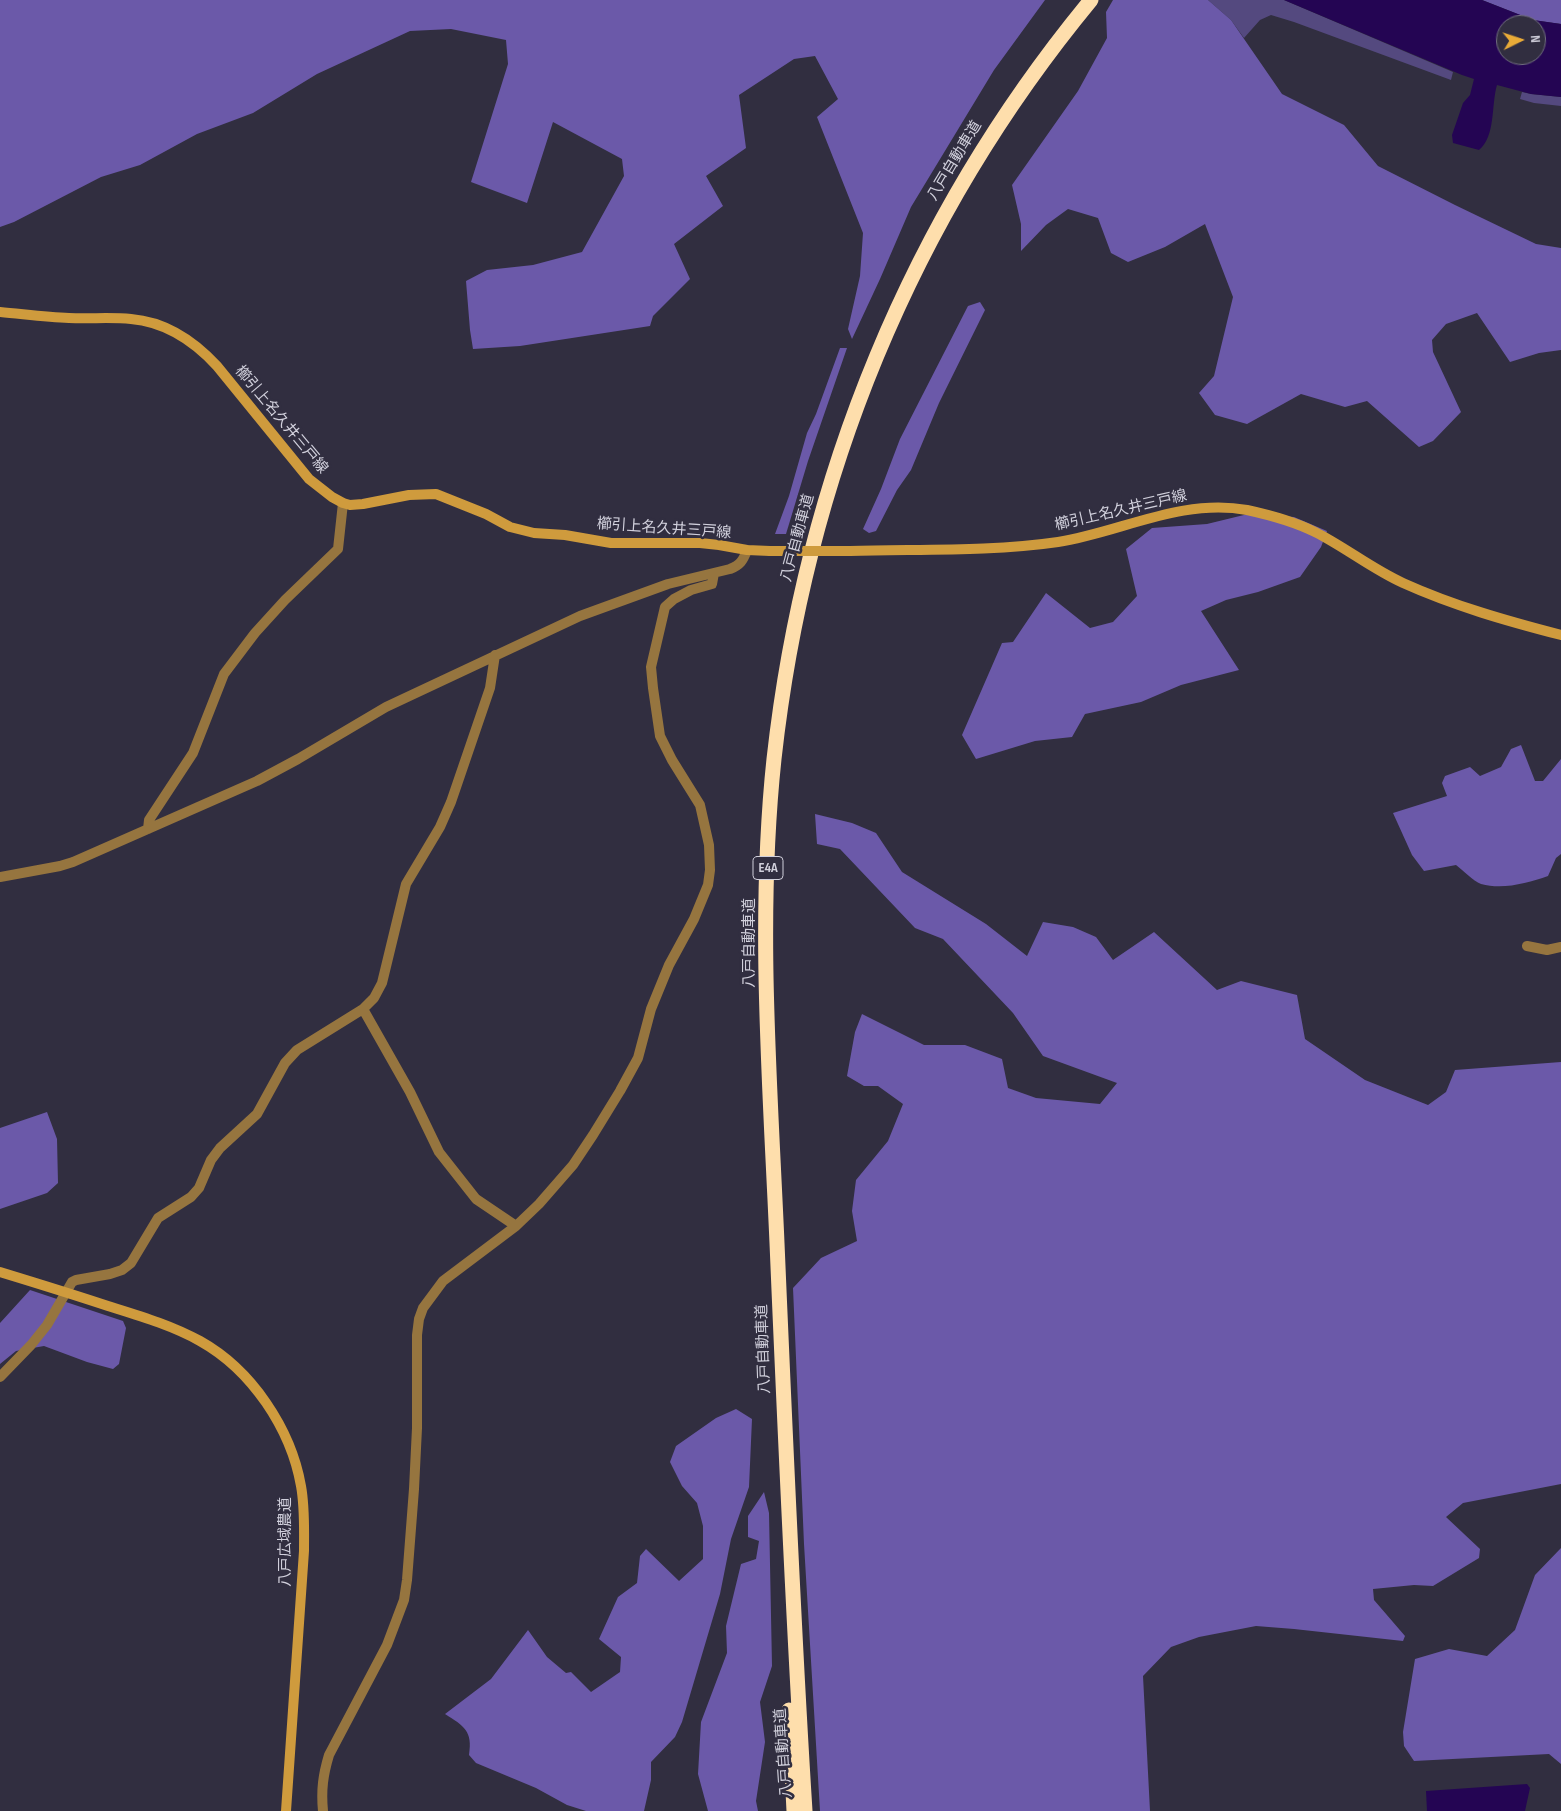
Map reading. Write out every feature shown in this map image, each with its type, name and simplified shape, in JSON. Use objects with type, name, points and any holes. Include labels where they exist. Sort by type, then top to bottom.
[{"type":"highway","name":"八戸自動車道","points":[[794,1811],[782,1573],[758,980],[760,830],[766,755],[780,657],[794,585],[832,448],[870,349],[902,278],[940,204],[984,129],[1024,71],[1079,0]]},
{"type":"highway","name":"八戸自動車道","points":[[805,1811],[792,1592],[767,981],[769,832],[774,760],[789,657],[804,580],[824,505],[841,450],[876,354],[909,282],[947,208],[991,135],[1029,78],[1090,0]]},
{"type":"main road","name":"櫛引上名久井三戸線","points":[[0,312],[69,318],[130,318],[156,324],[181,335],[205,353],[217,366],[308,479],[322,490],[343,503],[350,505],[409,495],[436,494],[486,514],[510,527],[534,533],[565,535],[611,543],[700,543],[719,544],[747,550],[770,551],[1001,548],[1080,538],[1184,510],[1205,507],[1245,510],[1309,529],[1401,582],[1440,599],[1490,616],[1561,635]]},
{"type":"main road","name":"八戸広域農道","points":[[0,1272],[163,1324],[201,1342],[234,1367],[256,1390],[278,1423],[289,1448],[301,1485],[304,1506],[304,1543],[286,1811]]},
{"type":"street","points":[[148,829],[149,820],[193,753],[224,674],[255,633],[285,600],[338,549],[343,503]]},
{"type":"street","points":[[0,877],[73,862],[257,781],[298,759],[386,706],[580,616],[668,584],[739,566],[744,560],[747,550]]},
{"type":"street","points":[[323,1811],[321,1792],[323,1774],[329,1755],[387,1645],[404,1600],[414,1489],[417,1428],[417,1335],[419,1319],[423,1308],[443,1281],[516,1226],[539,1204],[573,1165],[620,1091],[638,1058],[651,1009],[669,964],[694,919],[708,885],[710,870],[709,845],[700,805],[672,760],[660,736],[651,667],[666,607],[674,599],[691,590],[712,584],[714,573]]},
{"type":"street","points":[[0,1377],[31,1345],[47,1325],[72,1282],[110,1274],[122,1270],[132,1263],[158,1218],[191,1197],[199,1188],[211,1160],[220,1148],[257,1114],[285,1064],[296,1050],[363,1009],[374,998],[382,984],[406,884],[440,826],[451,802],[490,688],[495,655]]},
{"type":"street","points":[[1527,946],[1547,950],[1561,947]]},
{"type":"street","points":[[363,1009],[410,1092],[439,1152],[476,1199],[516,1226]]},
{"type":"shaded area","points":[[0,0],[1045,0],[994,70],[911,207],[852,339],[848,329],[860,276],[863,233],[817,117],[838,99],[815,56],[794,59],[739,95],[746,148],[706,176],[723,206],[674,244],[690,279],[653,316],[650,326],[520,346],[473,349],[466,281],[487,270],[533,265],[582,252],[624,176],[622,159],[553,122],[527,203],[471,182],[508,64],[506,40],[451,29],[410,31],[317,74],[253,113],[197,134],[140,165],[101,177],[14,222],[0,227]]},
{"type":"shaded area","points":[[1113,0],[1208,0],[1231,20],[1282,94],[1344,125],[1378,166],[1536,244],[1561,248],[1561,350],[1539,353],[1510,362],[1477,313],[1446,324],[1432,340],[1433,352],[1461,412],[1433,441],[1419,447],[1367,401],[1345,407],[1301,394],[1247,424],[1215,415],[1199,393],[1214,376],[1233,297],[1205,224],[1165,247],[1128,262],[1111,253],[1098,218],[1068,209],[1046,225],[1021,251],[1021,224],[1012,185],[1078,91],[1107,38],[1106,12]]},
{"type":"shaded area","points":[[1208,0],[1284,0],[1453,72],[1451,80],[1271,15],[1260,20],[1244,38],[1231,20]]},
{"type":"shaded area","points":[[1284,0],[1482,0],[1520,15],[1496,15],[1496,65],[1546,65],[1546,22],[1561,24],[1561,97],[1531,94],[1497,85],[1491,129],[1479,150],[1453,143],[1452,135],[1463,103],[1470,95],[1474,79]]},
{"type":"shaded area","points":[[1482,0],[1561,0],[1561,24],[1546,22],[1546,15],[1520,15]]},
{"type":"shaded area","points":[[1522,92],[1561,97],[1561,106],[1534,103],[1520,99]]},
{"type":"shaded area","points":[[980,302],[985,310],[939,403],[911,470],[897,490],[876,531],[869,533],[863,529],[900,439],[968,306]]},
{"type":"shaded area","points":[[840,348],[847,348],[808,461],[786,534],[775,534],[789,496],[807,433],[816,414]]},
{"type":"shaded area","points":[[1248,514],[1294,517],[1327,531],[1321,547],[1300,577],[1258,592],[1226,600],[1201,611],[1239,670],[1181,685],[1141,702],[1085,714],[1072,737],[1035,741],[976,759],[962,735],[1002,643],[1013,642],[1046,593],[1090,628],[1113,622],[1137,596],[1126,549],[1152,528],[1207,524]]},
{"type":"shaded area","points":[[1521,745],[1535,781],[1543,781],[1561,759],[1561,854],[1556,858],[1548,876],[1507,886],[1489,886],[1478,883],[1456,865],[1424,871],[1412,855],[1393,813],[1447,796],[1442,783],[1445,776],[1470,767],[1480,776],[1501,767],[1511,749]]},
{"type":"shaded area","points":[[815,814],[852,823],[876,833],[902,872],[986,924],[1027,956],[1043,922],[1073,927],[1096,937],[1113,960],[1154,932],[1217,990],[1241,981],[1297,995],[1305,1039],[1365,1080],[1428,1105],[1446,1092],[1455,1070],[1561,1062],[1561,1484],[1463,1503],[1446,1517],[1480,1549],[1479,1558],[1433,1586],[1414,1585],[1373,1589],[1374,1600],[1405,1636],[1403,1641],[1256,1626],[1199,1637],[1171,1647],[1143,1676],[1150,1811],[820,1811],[804,1544],[793,1288],[821,1258],[857,1241],[852,1211],[856,1180],[888,1141],[903,1104],[878,1086],[864,1086],[847,1076],[855,1032],[862,1014],[924,1045],[965,1045],[1002,1059],[1008,1088],[1036,1098],[1100,1104],[1117,1083],[1043,1056],[1013,1013],[943,939],[915,928],[840,849],[817,844]]},
{"type":"shaded area","points":[[47,1112],[57,1139],[58,1183],[47,1193],[0,1209],[0,1128]]},
{"type":"shaded area","points":[[30,1290],[123,1321],[126,1328],[119,1364],[113,1369],[87,1362],[44,1346],[16,1351],[0,1364],[0,1323]]},
{"type":"shaded area","points":[[736,1409],[752,1419],[749,1487],[731,1539],[720,1594],[682,1722],[675,1737],[651,1762],[651,1780],[644,1811],[586,1811],[567,1805],[536,1788],[476,1763],[469,1755],[470,1740],[466,1730],[445,1714],[491,1679],[528,1630],[547,1657],[566,1673],[571,1672],[591,1692],[620,1672],[621,1657],[599,1639],[618,1597],[637,1583],[640,1556],[646,1549],[679,1581],[703,1559],[703,1526],[697,1503],[682,1486],[670,1462],[676,1446],[716,1418]]},
{"type":"shaded area","points":[[764,1492],[769,1513],[772,1666],[760,1702],[765,1742],[756,1801],[758,1811],[708,1811],[698,1774],[701,1722],[727,1653],[726,1626],[741,1564],[756,1559],[759,1541],[748,1537],[748,1516]]},
{"type":"shaded area","points":[[1561,1548],[1561,1764],[1549,1754],[1414,1761],[1404,1746],[1403,1732],[1415,1659],[1449,1649],[1487,1656],[1515,1630],[1535,1575]]},
{"type":"shaded area","points":[[1527,1784],[1530,1788],[1525,1811],[1427,1811],[1426,1791]]}]
